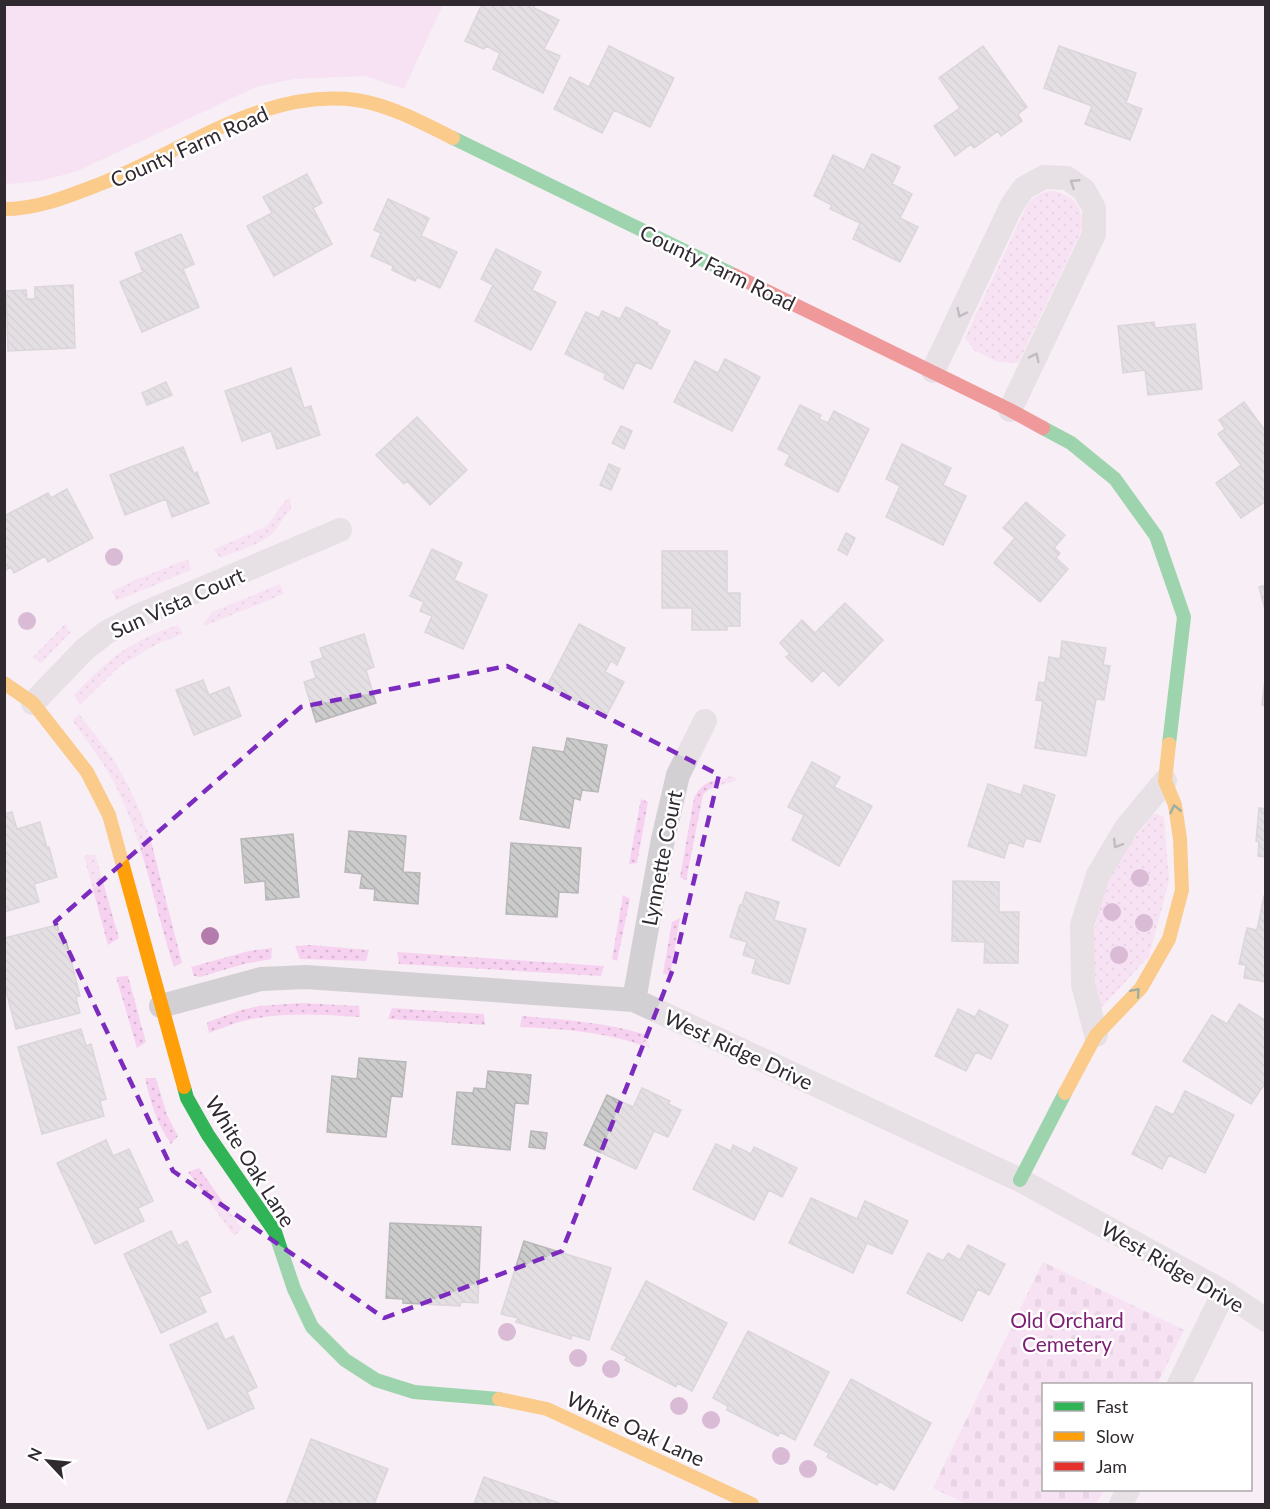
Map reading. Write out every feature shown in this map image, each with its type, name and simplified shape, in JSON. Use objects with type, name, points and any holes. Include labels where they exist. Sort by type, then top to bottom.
[{"type":"street","name":"County Farm Road","points":[[4,209],[30,207],[99,186],[263,110],[291,102],[323,98],[356,100],[408,116],[933,371],[1071,443],[1115,479],[1156,536],[1184,617],[1165,781],[1177,816],[1182,890],[1169,939],[1140,988],[1096,1035],[1020,1180]]},
{"type":"street","points":[[933,371],[1018,196],[1024,188],[1044,177],[1067,178],[1084,190],[1094,208],[1094,234],[1010,410]]},
{"type":"street","name":"Sun Vista Court","points":[[33,703],[85,649],[107,632],[140,615],[340,530]]},
{"type":"street","name":"White Oak Lane","points":[[4,683],[33,703],[87,772],[109,815],[187,1098],[208,1135],[275,1232],[294,1289],[312,1327],[345,1360],[376,1380],[414,1392],[504,1399],[547,1409],[752,1504]]},
{"type":"street","name":"Lynnette Court","points":[[634,1000],[663,839],[678,775],[705,721]]},
{"type":"street","points":[[1096,1035],[1083,984],[1082,925],[1098,875],[1126,828],[1165,781]]},
{"type":"street","name":"West Ridge Drive","points":[[161,1006],[261,979],[306,977],[634,1000],[1020,1180],[1224,1292],[1266,1320]]},
{"type":"street","points":[[1179,1383],[1224,1292]]},
{"type":"highlighted area","points":[[507,666],[719,775],[673,969],[562,1251],[384,1318],[173,1171],[55,922],[301,707]]},
{"type":"green space","points":[[4,5],[443,5],[404,89],[365,76],[294,79],[256,87],[80,170],[43,180],[5,184]]},
{"type":"green space","points":[[1051,191],[1071,198],[1079,208],[1082,229],[1018,363],[999,362],[975,351],[965,338],[1027,205],[1038,195]]},
{"type":"green space","points":[[290,497],[291,509],[268,537],[220,558],[214,549],[266,527]]},
{"type":"green space","points":[[188,559],[191,570],[116,601],[111,592],[135,580]]},
{"type":"green space","points":[[280,584],[284,594],[204,626],[212,612]]},
{"type":"green space","points":[[66,623],[71,632],[41,663],[33,657]]},
{"type":"green space","points":[[178,625],[183,634],[155,645],[120,666],[80,705],[74,695],[113,658],[139,641]]},
{"type":"green space","points":[[79,714],[116,764],[147,828],[182,963],[174,967],[137,837],[105,767],[73,722]]},
{"type":"green space","points":[[731,776],[738,779],[711,789],[703,795],[686,881],[680,877],[694,798],[705,784]]},
{"type":"green space","points":[[641,799],[648,802],[637,863],[629,864]]},
{"type":"green space","points":[[1157,814],[1164,817],[1169,881],[1149,956],[1102,1007],[1096,992],[1094,960],[1098,911],[1108,881],[1124,852],[1152,815]]},
{"type":"green space","points":[[95,854],[119,938],[108,945],[84,856]]},
{"type":"green space","points":[[623,895],[630,899],[617,961],[612,959]]},
{"type":"green space","points":[[680,918],[670,976],[663,973],[672,922]]},
{"type":"green space","points":[[311,945],[369,950],[366,961],[300,959],[295,946]]},
{"type":"green space","points":[[272,948],[271,959],[200,977],[194,976],[191,967],[249,951]]},
{"type":"green space","points":[[397,952],[604,966],[601,976],[399,964]]},
{"type":"green space","points":[[128,976],[146,1042],[137,1048],[116,977]]},
{"type":"green space","points":[[301,1003],[359,1006],[360,1017],[309,1014],[271,1016],[245,1020],[209,1033],[208,1022],[241,1010],[259,1006]]},
{"type":"green space","points":[[392,1008],[484,1014],[485,1025],[388,1019]]},
{"type":"green space","points":[[522,1016],[616,1027],[647,1035],[650,1048],[618,1038],[586,1032],[520,1027]]},
{"type":"green space","points":[[145,1078],[156,1078],[167,1115],[178,1136],[171,1144],[155,1112]]},
{"type":"green space","points":[[199,1168],[242,1229],[234,1236],[188,1172]]},
{"type":"green space","name":"Old Orchard Cemetery","points":[[1043,1262],[1184,1330],[1158,1383],[1042,1383],[1042,1491],[1103,1491],[1096,1504],[966,1504],[933,1488]]},
{"type":"building","points":[[482,4],[535,4],[534,8],[559,20],[544,49],[560,56],[543,93],[493,69],[500,53],[486,46],[484,49],[465,41]]},
{"type":"building","points":[[609,46],[674,78],[650,127],[614,110],[602,133],[554,109],[570,77],[589,87]]},
{"type":"building","points":[[983,46],[1027,107],[1018,114],[1022,121],[1001,136],[998,131],[974,148],[971,144],[955,156],[934,126],[960,108],[939,78]]},
{"type":"building","points":[[1059,46],[1136,73],[1126,103],[1142,109],[1130,140],[1085,124],[1092,106],[1044,88]]},
{"type":"building","points":[[872,154],[900,167],[892,184],[912,194],[900,218],[918,227],[900,262],[853,239],[860,223],[830,209],[832,205],[814,196],[833,155],[864,170]]},
{"type":"building","points":[[307,174],[322,203],[313,208],[332,244],[274,276],[247,226],[272,213],[263,197]]},
{"type":"building","points":[[388,199],[429,218],[421,236],[457,252],[440,288],[417,277],[415,281],[392,270],[393,266],[371,256],[381,233],[374,230]]},
{"type":"building","points":[[181,234],[194,264],[183,269],[199,307],[142,332],[120,282],[143,272],[135,253]]},
{"type":"building","points":[[496,249],[541,272],[532,290],[556,302],[531,350],[475,321],[493,285],[481,279]]},
{"type":"building","points":[[73,285],[75,348],[8,351],[6,291],[26,290],[27,299],[35,299],[35,287]]},
{"type":"building","points":[[626,307],[670,331],[651,369],[636,362],[623,389],[604,379],[606,374],[565,354],[586,312],[599,318],[602,311],[620,319]]},
{"type":"building","points":[[1154,322],[1155,328],[1195,324],[1202,389],[1148,395],[1145,370],[1123,373],[1118,326]]},
{"type":"building","points":[[725,359],[760,377],[732,431],[674,402],[695,361],[718,373]]},
{"type":"building","points":[[291,368],[304,408],[311,406],[320,435],[277,449],[271,431],[242,441],[225,391]]},
{"type":"building","points":[[166,382],[172,395],[147,405],[142,393]]},
{"type":"building","points":[[1244,402],[1266,432],[1266,501],[1241,518],[1216,483],[1241,465],[1218,434],[1225,429],[1219,420]]},
{"type":"building","points":[[800,405],[821,415],[819,419],[828,423],[834,411],[869,429],[838,492],[785,465],[790,455],[778,449]]},
{"type":"building","points":[[417,417],[467,470],[430,505],[407,481],[404,484],[376,455]]},
{"type":"building","points":[[621,426],[632,431],[624,449],[612,443]]},
{"type":"building","points":[[902,444],[951,468],[943,485],[966,496],[943,545],[886,517],[900,486],[886,479]]},
{"type":"building","points":[[183,447],[194,474],[197,472],[209,503],[172,517],[166,499],[125,515],[110,475]]},
{"type":"building","points":[[609,464],[620,469],[611,490],[600,485]]},
{"type":"building","points":[[67,489],[93,538],[48,562],[45,556],[14,573],[11,567],[4,571],[4,516],[48,493],[51,498]]},
{"type":"building","points":[[1026,502],[1065,535],[1054,548],[1060,553],[1056,558],[1068,569],[1040,602],[994,563],[1015,538],[1003,528]]},
{"type":"building","points":[[846,533],[855,538],[847,555],[838,550]]},
{"type":"building","points":[[432,549],[462,563],[454,580],[487,595],[463,649],[425,632],[432,616],[420,611],[424,602],[410,596]]},
{"type":"building","points":[[662,551],[727,551],[727,593],[740,593],[740,626],[727,626],[727,630],[692,630],[692,608],[662,608]]},
{"type":"building","points":[[1266,585],[1266,613],[1259,587]]},
{"type":"building","points":[[845,603],[883,640],[839,686],[823,670],[812,682],[786,657],[790,654],[780,643],[802,620],[815,633]]},
{"type":"building","points":[[579,624],[625,648],[617,665],[611,661],[605,672],[624,682],[606,716],[547,686]]},
{"type":"building","points":[[364,634],[374,667],[366,670],[376,703],[316,722],[304,682],[316,678],[311,662],[323,658],[320,648]]},
{"type":"building","points":[[1062,641],[1106,648],[1103,665],[1110,666],[1104,700],[1096,699],[1086,756],[1035,748],[1043,701],[1036,700],[1039,682],[1045,683],[1049,657],[1060,659]]},
{"type":"building","points":[[1266,670],[1266,706],[1262,705]]},
{"type":"building","points":[[203,680],[209,695],[229,687],[241,716],[194,735],[176,690]]},
{"type":"building","points":[[567,738],[607,745],[598,792],[582,790],[580,800],[574,798],[569,828],[520,819],[533,747],[564,752]]},
{"type":"building","points":[[812,762],[840,777],[834,787],[872,806],[839,866],[792,840],[804,815],[788,807]]},
{"type":"building","points":[[988,784],[1021,795],[1024,785],[1055,795],[1040,842],[1026,838],[1023,847],[1009,842],[1004,858],[968,846]]},
{"type":"building","points":[[1259,808],[1266,809],[1266,857],[1258,856],[1259,842],[1256,841]]},
{"type":"building","points":[[12,812],[17,829],[40,822],[57,877],[34,884],[39,902],[4,912],[4,814]]},
{"type":"building","points":[[349,831],[406,836],[403,872],[420,873],[418,904],[374,900],[375,889],[360,888],[362,874],[345,872]]},
{"type":"building","points":[[293,834],[299,897],[266,900],[265,881],[245,883],[241,839]]},
{"type":"building","points":[[511,843],[581,848],[578,893],[559,892],[557,917],[506,914]]},
{"type":"building","points":[[953,881],[999,882],[999,912],[1019,912],[1018,963],[984,963],[985,942],[952,941]]},
{"type":"building","points":[[746,892],[779,902],[774,920],[806,929],[789,984],[752,973],[756,959],[743,955],[747,942],[730,937]]},
{"type":"building","points":[[1264,896],[1266,896],[1266,982],[1244,978],[1246,965],[1239,964],[1247,928],[1257,930]]},
{"type":"building","points":[[57,925],[61,941],[66,940],[80,996],[76,997],[80,1013],[16,1029],[4,983],[4,938]]},
{"type":"building","points":[[1239,1004],[1266,1021],[1266,1082],[1251,1104],[1183,1061],[1212,1015],[1227,1024]]},
{"type":"building","points":[[958,1009],[975,1017],[979,1010],[1008,1025],[991,1059],[976,1052],[966,1071],[935,1056]]},
{"type":"building","points":[[81,1029],[86,1046],[91,1044],[106,1099],[100,1101],[104,1116],[42,1134],[18,1047]]},
{"type":"building","points":[[359,1058],[406,1062],[402,1097],[391,1096],[386,1137],[327,1132],[332,1076],[357,1079]]},
{"type":"building","points":[[488,1071],[531,1075],[528,1104],[515,1103],[510,1150],[452,1144],[457,1092],[473,1093],[474,1088],[486,1089]]},
{"type":"building","points":[[642,1088],[670,1101],[668,1104],[681,1110],[668,1137],[654,1131],[636,1169],[584,1145],[607,1095],[633,1107]]},
{"type":"building","points":[[1185,1091],[1234,1115],[1205,1173],[1169,1155],[1162,1169],[1132,1154],[1156,1106],[1173,1115]]},
{"type":"building","points":[[531,1131],[547,1133],[545,1149],[529,1147]]},
{"type":"building","points":[[106,1140],[113,1156],[129,1149],[153,1201],[138,1208],[144,1221],[95,1244],[57,1163]]},
{"type":"building","points":[[716,1144],[731,1151],[733,1145],[751,1154],[754,1147],[797,1168],[782,1197],[769,1190],[754,1220],[693,1189]]},
{"type":"building","points":[[811,1198],[857,1219],[865,1201],[908,1221],[892,1254],[867,1243],[853,1273],[789,1243]]},
{"type":"building","points":[[390,1223],[481,1227],[478,1303],[461,1302],[460,1306],[403,1303],[403,1299],[386,1298]]},
{"type":"building","points":[[171,1231],[178,1246],[187,1241],[211,1292],[199,1297],[206,1312],[161,1333],[124,1254]]},
{"type":"building","points":[[524,1241],[611,1268],[589,1340],[572,1335],[571,1339],[516,1322],[518,1318],[501,1314]]},
{"type":"building","points":[[968,1245],[1005,1264],[989,1295],[978,1289],[962,1321],[907,1293],[928,1253],[943,1261],[948,1253],[960,1260]]},
{"type":"building","points":[[646,1281],[727,1323],[692,1391],[677,1383],[676,1387],[625,1360],[627,1357],[611,1349]]},
{"type":"building","points":[[217,1323],[225,1340],[233,1336],[257,1387],[247,1392],[254,1408],[208,1429],[170,1345]]},
{"type":"building","points":[[748,1331],[829,1372],[795,1440],[780,1432],[778,1436],[727,1410],[728,1406],[713,1398]]},
{"type":"building","points":[[851,1379],[931,1423],[894,1490],[879,1481],[877,1485],[827,1457],[829,1453],[814,1445]]},
{"type":"building","points":[[311,1439],[388,1469],[374,1504],[286,1504]]},
{"type":"building","points":[[484,1477],[559,1503],[559,1504],[474,1504]]},
{"type":"traffic: fast","points":[[453,138],[734,275]]},
{"type":"traffic: fast","points":[[1043,428],[1071,443],[1115,479],[1156,536],[1184,617],[1169,744]]},
{"type":"traffic: fast","points":[[184,1087],[187,1098],[208,1135],[275,1232],[294,1289],[312,1327],[345,1360],[376,1380],[414,1392],[499,1399]]},
{"type":"traffic: fast","points":[[1020,1180],[1065,1093]]},
{"type":"traffic: slow","points":[[4,209],[29,207],[77,193],[131,171],[224,126],[256,113],[288,104],[322,99],[369,102],[406,115],[453,138]]},
{"type":"traffic: slow","points":[[4,683],[33,703],[87,772],[109,815],[184,1087]]},
{"type":"traffic: slow","points":[[1065,1093],[1096,1035],[1141,988],[1169,939],[1182,890],[1180,839],[1175,805],[1165,781],[1169,744]]},
{"type":"traffic: slow","points":[[499,1399],[547,1409],[752,1504]]},
{"type":"traffic: jam","points":[[734,275],[1043,428]]}]
